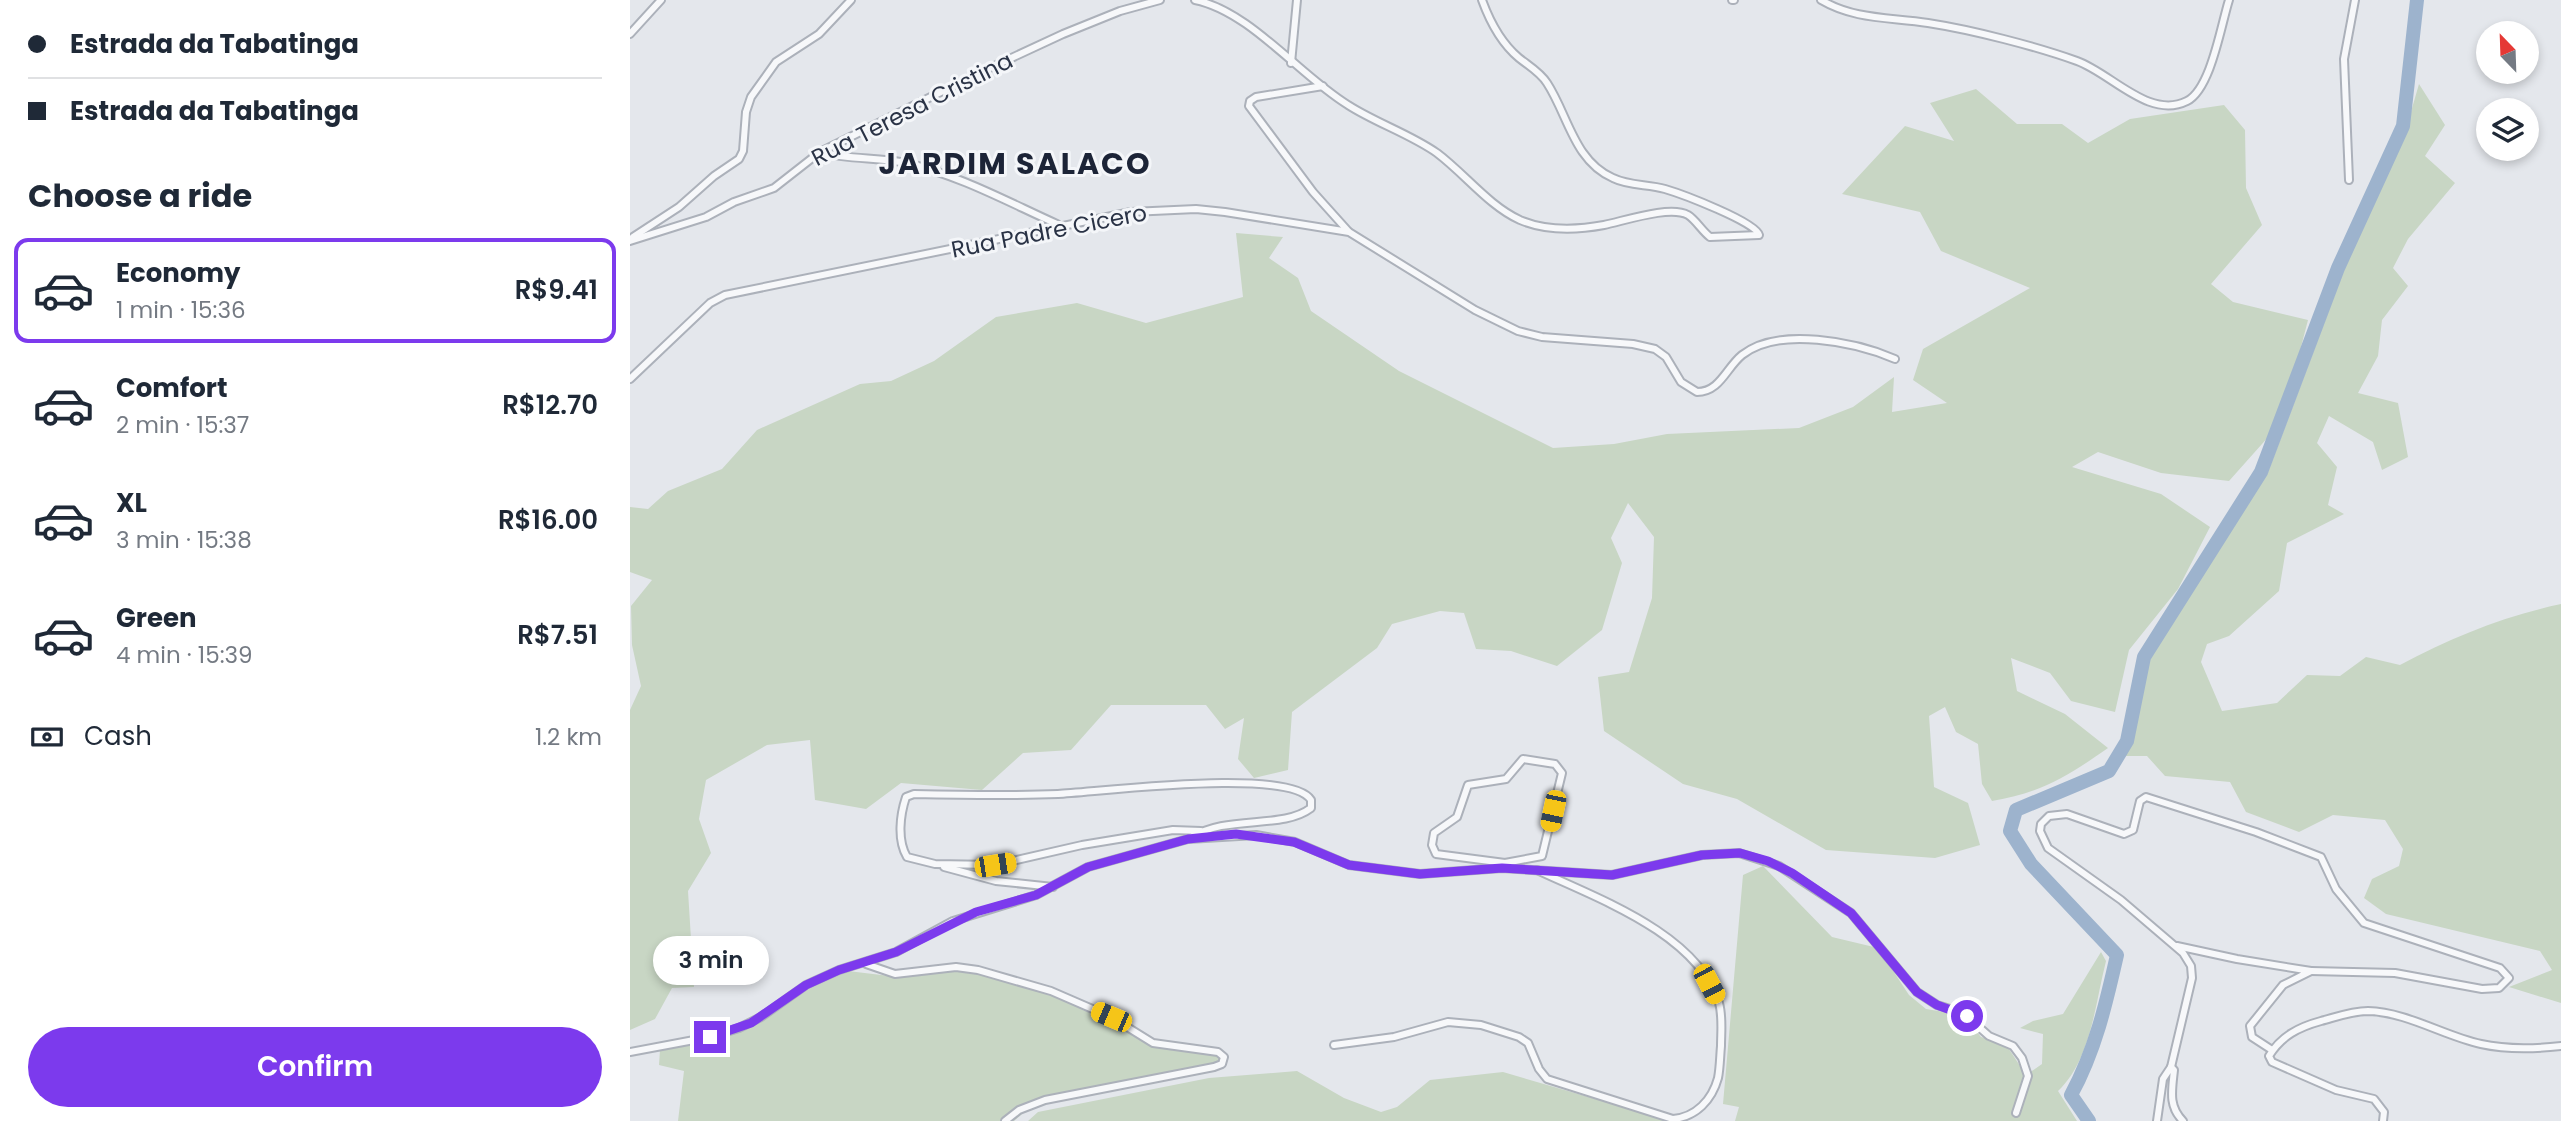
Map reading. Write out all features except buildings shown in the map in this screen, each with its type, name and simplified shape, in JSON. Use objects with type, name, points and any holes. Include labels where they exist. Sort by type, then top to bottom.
[{"type":"street","points":[[630,34],[661,0]]},
{"type":"street","points":[[630,240],[679,207],[714,176],[739,159],[744,151],[746,112],[751,97],[776,62],[819,34],[851,0]]},
{"type":"street","name":"Rua Teresa Cristina","points":[[630,240],[706,217],[734,202],[774,188],[820,152],[1063,34],[1120,11],[1160,0]]},
{"type":"street","points":[[1195,0],[1214,6],[1250,28],[1346,104],[1429,148],[1509,214],[1530,223],[1551,228],[1578,228],[1681,212],[1690,216],[1710,237],[1759,235],[1751,225],[1692,198],[1663,188],[1612,178],[1595,165],[1575,140],[1547,83],[1502,41],[1482,0]]},
{"type":"street","points":[[1291,63],[1297,0]]},
{"type":"street","points":[[1821,0],[1854,15],[1928,23],[2063,57],[2102,72],[2126,89],[2166,106],[2188,101],[2204,83],[2229,0]]},
{"type":"street","points":[[2349,180],[2344,59],[2355,0]]},
{"type":"street","points":[[1323,86],[1256,97],[1250,101],[1249,106],[1313,192],[1349,232]]},
{"type":"street","points":[[820,152],[904,163],[945,173],[1059,225]]},
{"type":"street","name":"Rua Padre Cicero","points":[[630,379],[710,303],[724,295],[991,242],[1059,225],[1139,211],[1196,209],[1252,215],[1349,232],[1475,310],[1518,331],[1542,337],[1633,344],[1655,349],[1666,357],[1681,382],[1697,392],[1717,385],[1737,360],[1749,350],[1797,339],[1848,343],[1895,359]]},
{"type":"street","points":[[630,1052],[710,1037],[739,1028],[761,1017],[806,985],[839,970],[896,952],[976,912],[1036,895],[1088,867],[1188,839],[1256,835],[1294,842],[1349,865],[1420,874],[1506,866],[1543,855],[1562,777],[1561,768],[1555,764],[1523,759],[1506,779],[1468,785],[1457,817],[1434,833],[1432,845],[1438,855],[1506,866],[1612,875],[1720,852],[1740,853],[1779,866],[1851,913],[1917,992],[1937,1005],[1967,1016],[1989,1036],[2016,1049],[2028,1076],[2016,1113]]},
{"type":"street","points":[[1188,839],[1201,831],[1224,824],[1298,816],[1311,808],[1311,800],[1307,795],[1274,786],[1223,783],[1060,794],[911,794],[906,797],[901,815],[902,848],[912,861],[935,864],[995,865],[1082,845],[1180,829],[1201,831]]},
{"type":"street","points":[[2157,1121],[2163,1079],[2171,1068],[2192,978],[2191,966],[2175,945],[2121,900],[2054,853],[2040,831],[2044,821],[2056,813],[2067,814],[2117,832],[2130,832],[2134,828],[2140,801],[2146,797],[2256,832],[2321,857],[2336,889],[2364,923],[2500,968],[2509,978],[2499,988],[2482,989],[2395,973],[2311,971],[2237,959],[2175,945]]},
{"type":"street","points":[[935,864],[996,881],[1053,887]]},
{"type":"street","points":[[1334,1045],[1394,1037],[1448,1022],[1482,1025],[1519,1037],[1528,1043],[1539,1069],[1547,1079],[1674,1119],[1683,1118],[1698,1110],[1715,1089],[1719,1075],[1721,1016],[1709,984],[1680,950],[1638,917],[1535,869]]},
{"type":"street","points":[[864,963],[904,974],[948,968],[971,969],[1051,991],[1111,1017],[1153,1043],[1218,1052],[1224,1057],[1222,1064],[1214,1067],[1045,1100],[1019,1110],[1005,1121]]},
{"type":"street","points":[[2272,1050],[2252,1037],[2250,1026],[2283,985],[2311,971]]},
{"type":"street","points":[[2383,1121],[2384,1112],[2374,1099],[2336,1090],[2286,1069],[2272,1062],[2269,1056],[2272,1050],[2289,1033],[2314,1023],[2365,1011],[2401,1018],[2483,1045],[2535,1049],[2561,1046]]},
{"type":"street","points":[[2171,1068],[2174,1070],[2171,1097],[2174,1113],[2183,1121]]},
{"type":"green space","points":[[2419,84],[2445,125],[2425,156],[2455,183],[2408,239],[2393,268],[2408,286],[2382,320],[2378,356],[2358,393],[2398,403],[2408,457],[2382,470],[2373,442],[2329,416],[2317,443],[2337,467],[2328,505],[2344,514],[2287,543],[2279,591],[2229,636],[2207,644],[2201,662],[2222,711],[2277,703],[2307,675],[2340,676],[2366,657],[2400,665],[2479,628],[2561,604],[2561,1003],[2509,987],[2552,970],[2540,951],[2386,914],[2364,898],[2372,879],[2399,866],[2403,849],[2385,820],[2333,815],[2299,832],[2246,812],[2230,782],[2165,776],[2147,756],[2125,756],[2131,743],[2148,662],[2268,472],[2361,225],[2402,143]]},
{"type":"green space","points":[[1976,89],[2017,124],[2062,124],[2088,143],[2130,119],[2224,105],[2245,130],[2246,188],[2262,225],[2211,284],[2233,302],[2308,320],[2295,370],[2270,435],[2229,481],[2161,473],[2098,452],[2072,467],[2161,494],[2210,527],[2178,589],[2129,650],[2115,712],[2071,701],[2050,673],[2011,658],[2017,691],[2065,714],[2108,748],[2094,758],[2040,788],[1992,801],[1982,784],[1978,744],[1956,732],[1945,707],[1929,716],[1934,787],[1968,803],[1980,845],[1935,858],[1826,850],[1737,799],[1683,784],[1604,731],[1598,677],[1629,672],[1652,598],[1654,537],[1628,503],[1611,538],[1622,563],[1602,630],[1557,666],[1511,651],[1476,649],[1464,613],[1440,611],[1392,624],[1377,648],[1292,712],[1288,770],[1254,778],[1238,759],[1244,718],[1225,729],[1206,705],[1111,705],[1071,750],[1023,753],[982,790],[901,783],[866,809],[815,800],[810,740],[767,745],[706,780],[699,819],[711,853],[688,891],[694,987],[672,988],[655,1019],[630,1030],[630,710],[641,686],[632,645],[631,606],[652,580],[630,572],[630,507],[648,509],[668,491],[722,469],[757,430],[860,384],[891,381],[934,361],[996,317],[1077,303],[1146,323],[1243,297],[1236,233],[1283,237],[1269,258],[1298,278],[1311,311],[1399,371],[1553,448],[1614,444],[1667,434],[1799,428],[1853,407],[1894,377],[1892,412],[1947,403],[1913,380],[1923,349],[2030,288],[1941,251],[1920,212],[1842,194],[1905,126],[1954,141],[1930,103]]},
{"type":"green space","points":[[1763,866],[1832,937],[1878,948],[1909,995],[1926,1009],[1963,1015],[1981,1037],[2005,1043],[2026,1075],[2042,1064],[2043,1034],[2020,1028],[2033,1021],[2063,1014],[2101,952],[2106,961],[2085,1048],[2078,1064],[2058,1091],[2077,1121],[1735,1121],[1739,1107],[1723,1104],[1743,875]]},
{"type":"green space","points":[[967,970],[1046,991],[1131,1027],[1158,1045],[1226,1055],[1223,1065],[1036,1102],[1014,1121],[678,1121],[684,1071],[659,1065],[660,1050],[753,1025],[805,991],[848,971],[898,977]]},
{"type":"green space","points":[[1297,1071],[1344,1098],[1381,1112],[1397,1107],[1430,1080],[1503,1072],[1671,1121],[1028,1121],[1038,1112],[1209,1078]]},
{"type":"waterway","points":[[2089,1121],[2071,1095],[2093,1044],[2117,955],[2031,864],[2010,831],[2016,810],[2109,771],[2127,741],[2144,657],[2261,472],[2338,268],[2403,126],[2417,0]]},
{"type":"district","name":"JARDIM SALACO","points":[[1015,163]]},
{"type":"route","points":[[710,1037],[751,1023],[806,985],[839,970],[896,952],[953,921],[976,912],[1036,895],[1088,867],[1188,839],[1236,834],[1294,842],[1349,865],[1420,874],[1502,868],[1612,875],[1702,855],[1740,853],[1768,861],[1792,873],[1851,913],[1917,992],[1929,1002],[1967,1016]]}]
